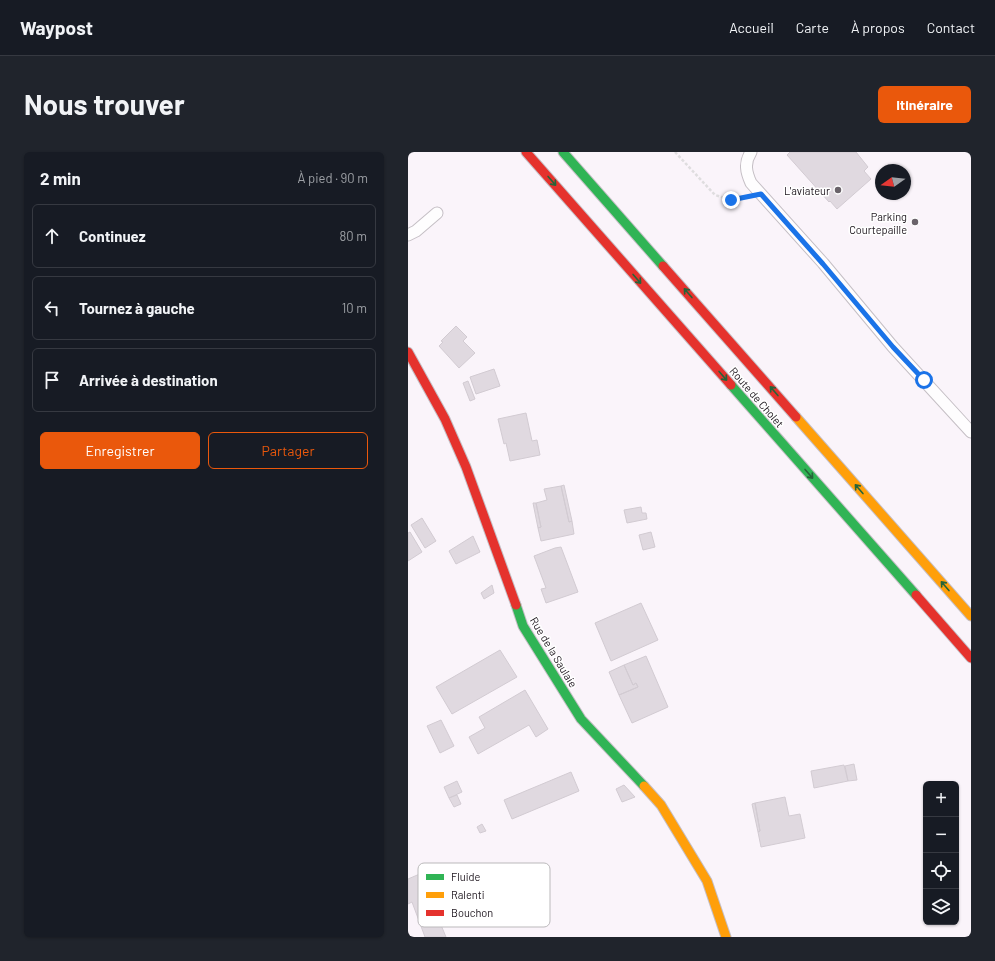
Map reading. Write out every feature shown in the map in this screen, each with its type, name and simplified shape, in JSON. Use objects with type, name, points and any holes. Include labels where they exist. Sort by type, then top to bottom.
[{"type":"main road","name":"Route de Cholet","points":[[526,152],[971,658]]},
{"type":"main road","name":"Route de Cholet","points":[[563,152],[971,616]]},
{"type":"main road","name":"Rue de la Saulaie","points":[[408,352],[445,419],[466,467],[523,626],[581,720],[661,805],[707,881],[726,937]]},
{"type":"lane","points":[[751,152],[746,166],[747,174],[752,183],[828,269],[893,347],[971,432]]},
{"type":"lane","points":[[408,235],[416,231],[437,213]]},
{"type":"path","points":[[675,152],[715,195],[731,200],[761,194]]},
{"type":"building","name":"L'aviateur","points":[[790,152],[856,152],[868,167],[864,171],[871,179],[837,209],[787,155]]},
{"type":"building","points":[[456,326],[467,337],[463,341],[475,353],[459,368],[439,346],[443,342],[441,341]]},
{"type":"building","points":[[494,369],[500,386],[476,394],[470,377]]},
{"type":"building","points":[[468,381],[475,399],[470,401],[463,383]]},
{"type":"building","points":[[526,413],[532,441],[537,440],[540,455],[510,461],[498,419]]},
{"type":"building","points":[[564,485],[572,521],[569,522],[561,486]]},
{"type":"building","points":[[561,486],[569,522],[572,521],[574,534],[541,541],[538,528],[541,527],[536,503],[547,500],[544,489]]},
{"type":"building","points":[[533,503],[536,503],[541,527],[538,528]]},
{"type":"building","points":[[641,507],[642,513],[646,513],[647,519],[627,523],[624,510]]},
{"type":"building","points":[[422,518],[436,541],[425,548],[411,525]]},
{"type":"building","points":[[410,532],[422,552],[408,561],[408,533]]},
{"type":"building","points":[[651,532],[655,547],[643,550],[639,535]]},
{"type":"building","points":[[473,536],[480,552],[456,564],[449,551]]},
{"type":"building","points":[[561,547],[578,592],[546,603],[541,589],[546,588],[534,556]]},
{"type":"building","points":[[492,585],[494,593],[484,599],[481,593]]},
{"type":"building","points":[[641,603],[658,640],[611,661],[595,623]]},
{"type":"building","points":[[500,650],[517,677],[452,714],[436,687]]},
{"type":"building","points":[[646,656],[668,707],[632,723],[619,695],[638,687],[636,683],[633,685],[624,665]]},
{"type":"building","points":[[624,665],[633,685],[636,683],[638,687],[619,695],[609,672]]},
{"type":"building","points":[[525,690],[548,729],[536,737],[529,725],[478,754],[469,737],[485,728],[479,717]]},
{"type":"building","points":[[441,720],[454,746],[440,753],[427,726]]},
{"type":"building","points":[[854,764],[857,780],[848,781],[845,766]]},
{"type":"building","points":[[844,765],[848,781],[814,788],[811,771]]},
{"type":"building","points":[[571,772],[579,791],[512,819],[504,800]]},
{"type":"building","points":[[457,781],[462,792],[449,798],[444,787]]},
{"type":"building","points":[[624,785],[635,797],[622,802],[616,789]]},
{"type":"building","points":[[457,795],[461,804],[454,807],[449,798]]},
{"type":"building","points":[[785,797],[789,816],[800,814],[805,838],[761,847],[755,803]]},
{"type":"building","points":[[755,803],[760,831],[758,832],[752,804]]},
{"type":"building","points":[[482,824],[486,831],[480,833],[477,827]]},
{"type":"building","points":[[418,875],[418,918],[412,902],[408,904],[408,879]]},
{"type":"building","points":[[421,927],[442,927],[446,937],[425,937]]},
{"type":"traffic: fast","points":[[563,152],[663,266]]},
{"type":"traffic: fast","points":[[731,385],[916,595]]},
{"type":"traffic: fast","points":[[516,605],[523,626],[581,719],[644,786]]},
{"type":"traffic: slow","points":[[796,417],[971,616]]},
{"type":"traffic: slow","points":[[644,786],[661,805],[707,881],[726,937]]},
{"type":"traffic: jam","points":[[526,152],[731,385]]},
{"type":"traffic: jam","points":[[663,266],[796,417]]},
{"type":"traffic: jam","points":[[408,352],[445,419],[466,467],[516,605]]},
{"type":"traffic: jam","points":[[916,595],[971,658]]},
{"type":"place","name":"L'aviateur","points":[[838,190]]},
{"type":"place","name":"Parking Courtepaille","points":[[915,222]]},
{"type":"route","points":[[731,200],[761,194],[823,264],[893,347],[924,380]]}]
